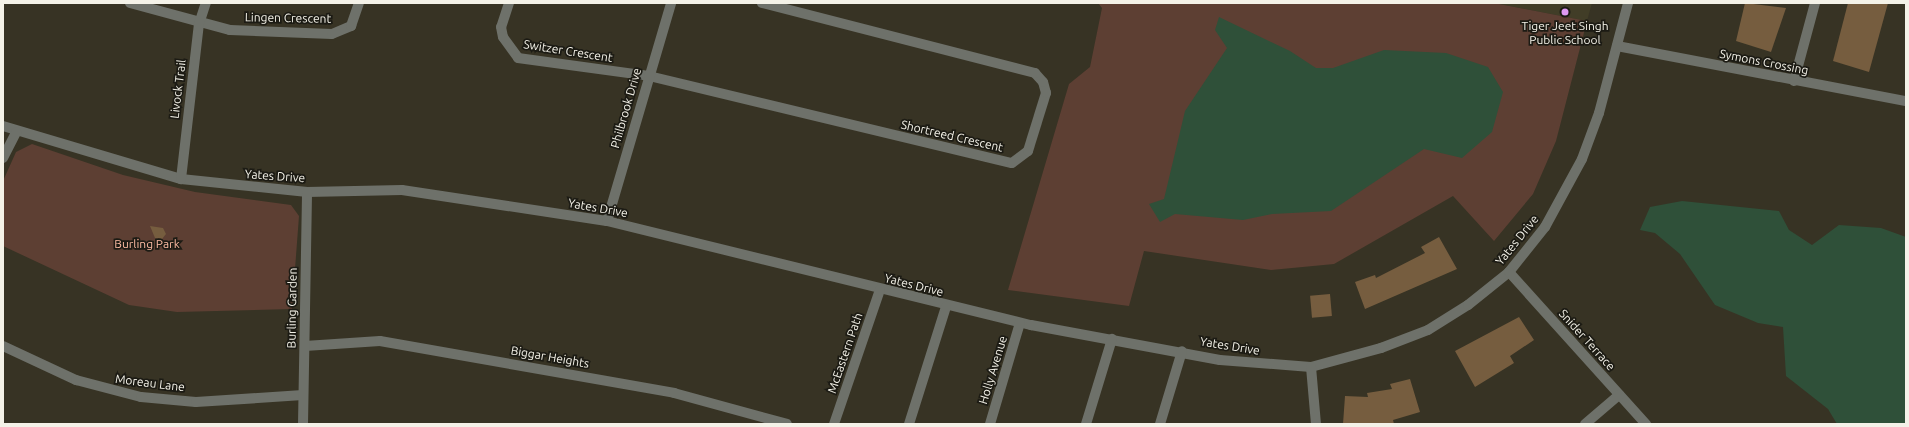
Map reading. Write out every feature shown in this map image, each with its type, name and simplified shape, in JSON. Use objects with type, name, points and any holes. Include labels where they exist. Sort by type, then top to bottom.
[{"type":"street","points":[[130,3],[199,24]]},
{"type":"street","name":"Livock Trail","points":[[181,179],[199,24],[206,3]]},
{"type":"street","name":"Lingen Crescent","points":[[199,24],[230,30],[332,34],[352,26],[359,3]]},
{"type":"street","name":"Switzer Crescent","points":[[509,3],[502,32],[518,58],[649,76]]},
{"type":"street","name":"Philbrook Drive","points":[[607,222],[671,3]]},
{"type":"street","name":"Shortreed Crescent","points":[[649,76],[1012,163],[1028,151],[1046,93],[1043,82],[1035,73],[762,3]]},
{"type":"street","name":"Yates Drive","points":[[3,126],[16,132],[181,179],[307,192],[402,190],[607,222],[946,307],[1020,323],[1182,351],[1220,360],[1311,366],[1381,348],[1428,330],[1468,305],[1509,272],[1545,227],[1582,159],[1599,113],[1628,3]]},
{"type":"street","points":[[1794,81],[1815,3]]},
{"type":"street","name":"Symons Crossing","points":[[1617,46],[1794,81],[1906,101]]},
{"type":"street","points":[[3,158],[16,132]]},
{"type":"street","name":"Burling Garden","points":[[303,424],[307,192]]},
{"type":"street","name":"Snider Terrace","points":[[1509,272],[1646,424]]},
{"type":"street","name":"McEastern Path","points":[[834,424],[880,290]]},
{"type":"street","points":[[909,424],[946,307]]},
{"type":"street","name":"Holly Avenue","points":[[990,424],[1020,323]]},
{"type":"street","points":[[1086,424],[1112,339]]},
{"type":"street","name":"Biggar Heights","points":[[305,346],[380,341],[674,393],[787,424]]},
{"type":"street","name":"Moreau Lane","points":[[3,346],[76,380],[141,398],[196,402],[303,395]]},
{"type":"street","points":[[1160,424],[1182,351]]},
{"type":"street","points":[[1311,366],[1316,424]]},
{"type":"street","points":[[1585,424],[1619,395]]},
{"type":"shaded area","name":"Tiger Jeet Singh Public School","points":[[1494,3],[1592,3],[1587,21]]},
{"type":"shaded area","points":[[1219,17],[1290,51],[1316,68],[1333,68],[1384,50],[1446,53],[1488,67],[1503,92],[1492,132],[1462,158],[1424,149],[1331,211],[1272,214],[1243,220],[1175,214],[1160,222],[1149,204],[1164,199],[1185,111],[1227,48],[1215,30]]},
{"type":"shaded area","points":[[1682,201],[1779,211],[1789,230],[1812,245],[1839,225],[1881,228],[1906,237],[1906,424],[1837,424],[1828,409],[1786,376],[1783,327],[1758,323],[1715,305],[1680,254],[1655,233],[1640,230],[1650,207]]},
{"type":"green space","points":[[1098,3],[1494,3],[1587,21],[1556,141],[1533,194],[1494,241],[1453,196],[1334,264],[1271,270],[1144,251],[1129,306],[1008,290],[1069,84],[1090,67],[1102,8]]},
{"type":"green space","name":"Burling Park","points":[[32,144],[123,175],[195,192],[291,205],[299,216],[292,309],[177,312],[129,305],[3,246],[3,181],[16,152]]},
{"type":"building","points":[[1745,3],[1786,8],[1771,52],[1736,41]]},
{"type":"building","points":[[1848,3],[1888,3],[1869,72],[1833,61]]},
{"type":"building","points":[[150,226],[163,228],[166,234],[162,239],[155,238]]},
{"type":"building","points":[[1439,237],[1457,269],[1365,309],[1355,282],[1375,275],[1376,278],[1425,253],[1421,247]]},
{"type":"building","points":[[1330,294],[1332,316],[1312,318],[1310,296]]},
{"type":"building","points":[[1519,317],[1534,340],[1510,356],[1514,363],[1475,387],[1455,351]]},
{"type":"building","points":[[1410,379],[1420,412],[1393,420],[1394,424],[1343,424],[1345,396],[1368,397],[1367,393],[1392,389],[1390,384]]},
{"type":"place","name":"Tiger Jeet Singh Public School","points":[[1565,12]]}]
